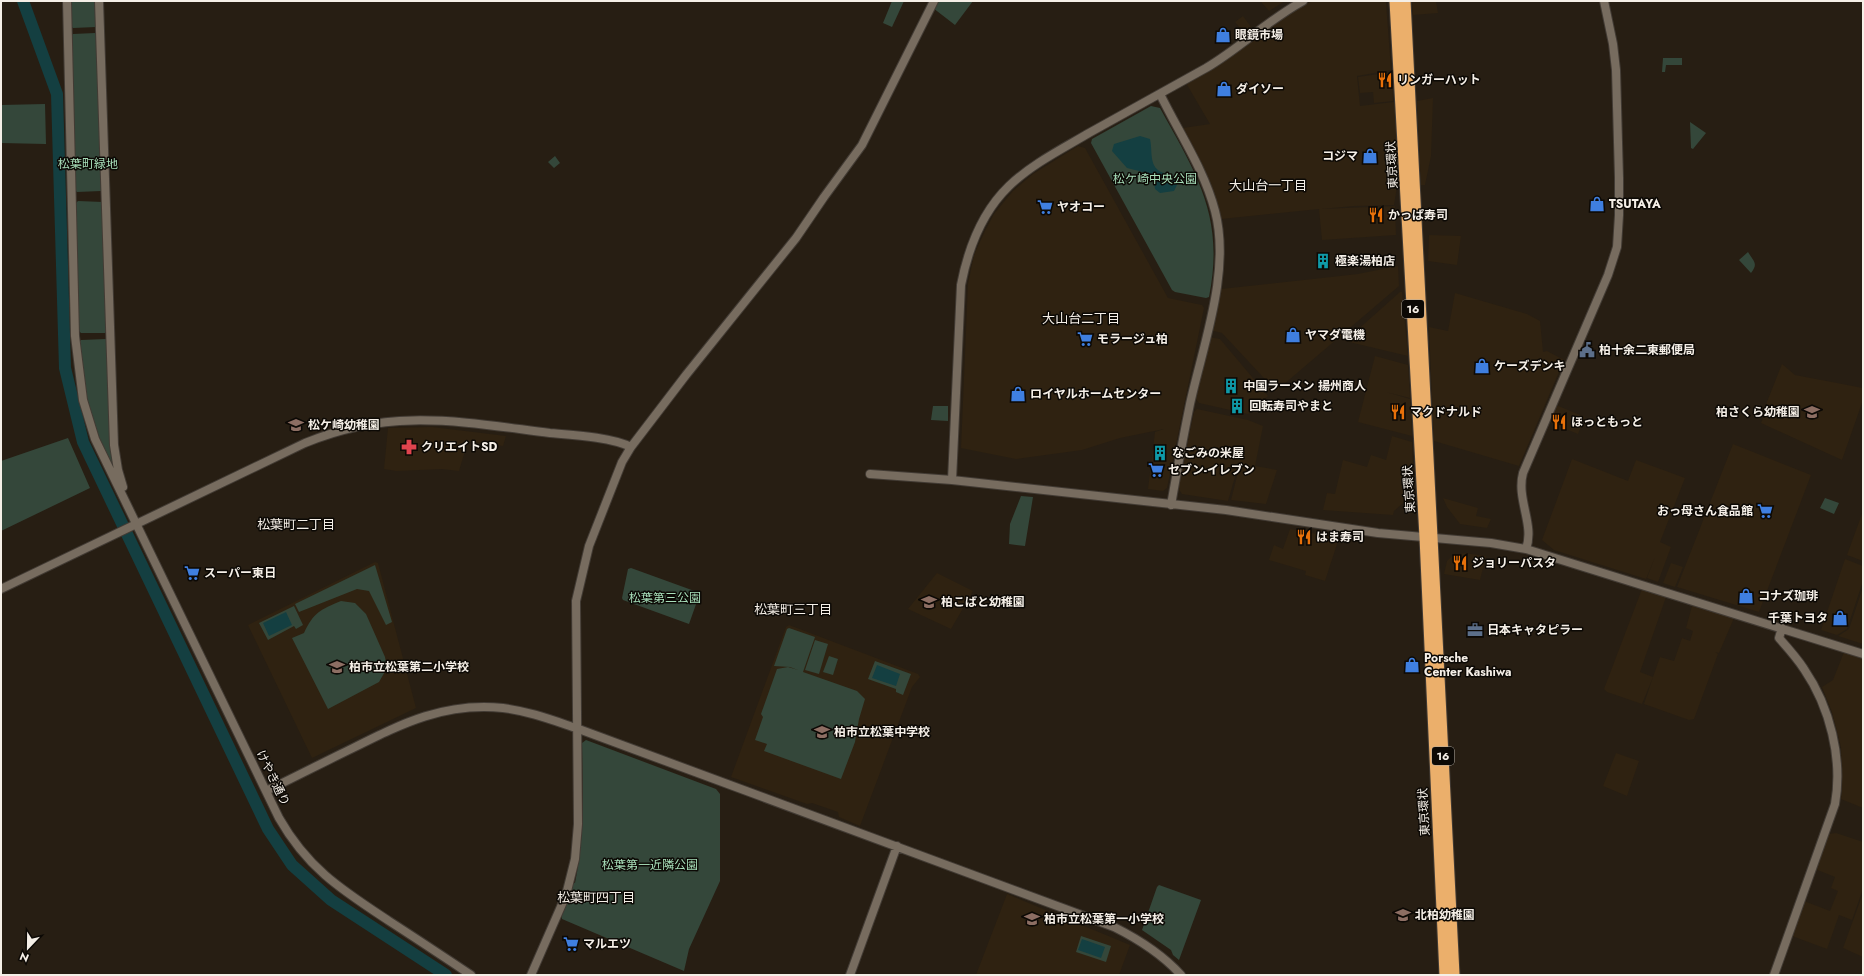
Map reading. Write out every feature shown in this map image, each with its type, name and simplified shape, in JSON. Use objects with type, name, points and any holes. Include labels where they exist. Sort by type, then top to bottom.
[{"type":"highway","name":"東京環状","points":[[1395,1],[1454,975]]},
{"type":"highway","name":"東京環状","points":[[1405,1],[1445,975]]},
{"type":"street","points":[[67,1],[75,336],[79,377],[86,413],[95,439],[136,523]]},
{"type":"street","points":[[99,1],[114,445],[118,470],[136,523]]},
{"type":"street","points":[[531,975],[566,895],[575,859],[578,824],[575,617],[578,587],[589,546],[622,462],[630,447],[796,238],[862,145],[934,1]]},
{"type":"street","points":[[952,480],[961,285],[966,261],[981,224],[994,204],[1008,187],[1025,172],[1227,54],[1276,17],[1303,1]]},
{"type":"street","points":[[1526,549],[1529,537],[1521,489],[1524,473],[1605,282],[1617,247],[1619,215],[1618,108],[1614,52],[1604,1]]},
{"type":"street","points":[[1160,94],[1206,181],[1216,212],[1220,245],[1217,286],[1190,404],[1171,505]]},
{"type":"street","points":[[1,589],[305,443],[335,431],[365,424],[414,419],[462,422],[591,438],[624,443],[630,447]]},
{"type":"street","points":[[870,474],[952,480],[1264,514],[1343,528],[1491,543],[1526,549],[1863,654]]},
{"type":"street","name":"けやき通り","points":[[136,523],[287,833],[306,858],[319,871],[344,891],[471,975]]},
{"type":"street","points":[[1774,975],[1835,804],[1838,783],[1836,753],[1827,717],[1818,695],[1804,669],[1779,638],[1782,628]]},
{"type":"street","points":[[266,790],[398,726],[424,716],[447,710],[469,708],[503,708],[534,714],[576,728],[1114,927],[1136,938],[1154,950],[1181,975]]},
{"type":"street","points":[[850,975],[897,846]]},
{"type":"shaded area","points":[[1262,1],[1285,1],[1269,11]]},
{"type":"shaded area","points":[[1314,1],[1386,2],[1391,70],[1357,76],[1360,106],[1394,102],[1399,174],[1394,205],[1321,209],[1395,206],[1396,235],[1322,240],[1319,209],[1221,219],[1211,184],[1183,128],[1210,124],[1186,83],[1284,16],[1300,6]]},
{"type":"shaded area","points":[[1412,1],[1436,1],[1438,13],[1413,15]]},
{"type":"shaded area","points":[[1243,16],[1251,27],[1244,33],[1235,22]]},
{"type":"shaded area","points":[[1392,72],[1393,101],[1374,103],[1373,92],[1360,93],[1358,77]]},
{"type":"shaded area","points":[[1433,98],[1431,156],[1425,185],[1421,185],[1417,101]]},
{"type":"shaded area","points":[[1078,146],[1085,148],[1168,298],[1202,305],[1204,308],[1167,488],[1163,491],[1148,489],[1155,432],[1164,429],[1120,438],[1082,450],[1016,459],[961,448],[968,284],[974,255],[994,214],[1013,191],[1033,174]]},
{"type":"shaded area","points":[[1429,235],[1461,236],[1457,265],[1428,261]]},
{"type":"shaded area","points":[[1398,266],[1399,286],[1276,391],[1222,333],[1210,330],[1221,289],[1358,274]]},
{"type":"shaded area","points":[[1400,292],[1402,292],[1408,356],[1345,341]]},
{"type":"shaded area","points":[[1455,293],[1527,314],[1540,321],[1543,352],[1547,351],[1564,360],[1519,466],[1434,441],[1429,327],[1448,331]]},
{"type":"shaded area","points":[[1209,337],[1220,339],[1268,396],[1248,414],[1199,403],[1196,399]]},
{"type":"shaded area","points":[[1375,356],[1408,365],[1410,398],[1386,392],[1410,399],[1412,436],[1358,422]]},
{"type":"shaded area","name":"柏さくら幼稚園","points":[[1782,364],[1795,375],[1863,388],[1863,400],[1842,460],[1761,423],[1765,413],[1763,412]]},
{"type":"shaded area","points":[[1556,405],[1585,417],[1578,434],[1549,422]]},
{"type":"shaded area","points":[[1197,409],[1248,420],[1263,426],[1255,466],[1277,470],[1266,504],[1231,500],[1240,464],[1244,465],[1239,463],[1228,501],[1182,494],[1178,488],[1194,412]]},
{"type":"shaded area","points":[[432,427],[506,436],[503,446],[468,441],[459,471],[442,469],[397,471],[384,469],[388,428]]},
{"type":"shaded area","points":[[1392,436],[1412,442],[1414,493],[1394,511],[1393,515],[1323,510],[1327,493],[1335,494],[1343,460],[1367,467],[1371,455],[1386,460]]},
{"type":"shaded area","points":[[1733,444],[1811,475],[1759,612],[1677,587]]},
{"type":"shaded area","points":[[1572,459],[1628,481],[1636,460],[1685,478],[1660,542],[1671,547],[1658,582],[1647,578],[1655,557],[1646,579],[1554,550],[1542,540]]},
{"type":"shaded area","points":[[1443,498],[1478,508],[1476,516],[1491,519],[1487,528],[1460,524],[1447,507]]},
{"type":"shaded area","points":[[1863,511],[1863,561],[1847,555]]},
{"type":"shaded area","points":[[1290,529],[1339,538],[1325,581],[1305,575],[1306,571],[1269,560],[1274,545],[1283,549]]},
{"type":"shaded area","points":[[1464,553],[1486,556],[1480,580],[1444,574],[1447,561],[1452,556]]},
{"type":"shaded area","points":[[1845,559],[1863,566],[1863,581],[1847,629],[1837,635],[1821,630]]},
{"type":"shaded area","name":"柏市立松葉第二小学校","points":[[375,562],[378,563],[416,708],[312,758],[248,625]]},
{"type":"shaded area","points":[[1671,563],[1683,567],[1675,587],[1663,583]]},
{"type":"shaded area","points":[[937,573],[973,591],[951,629],[908,609]]},
{"type":"shaded area","points":[[1863,587],[1863,644],[1838,636],[1849,629]]},
{"type":"shaded area","points":[[1642,589],[1666,597],[1640,672],[1653,677],[1642,704],[1607,692],[1604,689]]},
{"type":"shaded area","points":[[1692,606],[1734,618],[1719,653],[1715,652],[1718,654],[1694,719],[1689,720],[1644,704],[1660,657],[1674,661],[1682,638],[1690,641],[1693,631],[1686,628]]},
{"type":"shaded area","name":"柏市立松葉中学校","points":[[789,625],[918,674],[920,677],[912,687],[860,826],[839,817],[838,812],[812,803],[807,804],[731,777],[786,627]]},
{"type":"shaded area","points":[[1844,652],[1863,658],[1863,808],[1841,799],[1841,747],[1832,712],[1822,687],[1833,680]]},
{"type":"shaded area","points":[[1616,753],[1639,761],[1627,796],[1603,786]]},
{"type":"shaded area","points":[[1836,833],[1863,842],[1863,889],[1852,920],[1839,915],[1827,949],[1792,936],[1804,901],[1830,911],[1838,891],[1831,888],[1835,877],[1815,869],[1829,834]]},
{"type":"shaded area","points":[[1863,893],[1863,957],[1843,948]]},
{"type":"shaded area","name":"柏市立松葉第一小学校","points":[[1007,894],[1130,945],[1119,975],[976,975]]},
{"type":"green space","points":[[70,1],[97,1],[98,25],[96,27],[73,28],[71,26]]},
{"type":"green space","points":[[892,1],[904,1],[892,27],[883,23]]},
{"type":"green space","points":[[938,1],[973,1],[955,25],[933,8]]},
{"type":"green space","name":"松葉町緑地","points":[[95,33],[98,35],[103,189],[101,191],[77,192],[75,190],[71,36],[73,34]]},
{"type":"green space","points":[[1663,58],[1682,58],[1682,65],[1666,65],[1665,72],[1662,72]]},
{"type":"green space","points":[[45,104],[46,144],[1,143],[1,105]]},
{"type":"green space","name":"松ケ崎中央公園","points":[[1151,106],[1160,108],[1186,155],[1204,198],[1210,220],[1213,243],[1213,269],[1209,297],[1206,298],[1175,292],[1172,290],[1091,143],[1092,139]]},
{"type":"green space","points":[[1690,122],[1706,133],[1693,149],[1691,148]]},
{"type":"green space","points":[[555,156],[560,163],[554,168],[548,162]]},
{"type":"green space","name":"松葉町緑地","points":[[78,201],[103,202],[107,331],[105,333],[81,333],[79,331],[76,203]]},
{"type":"green space","points":[[1748,252],[1755,264],[1755,267],[1751,273],[1739,260]]},
{"type":"green space","points":[[106,339],[108,341],[112,466],[98,439],[86,400],[79,342],[81,340]]},
{"type":"green space","points":[[933,406],[948,406],[948,421],[931,420]]},
{"type":"green space","points":[[68,438],[90,488],[1,531],[1,461]]},
{"type":"green space","points":[[1021,496],[1033,497],[1025,546],[1009,544],[1010,524]]},
{"type":"green space","points":[[1825,498],[1839,503],[1834,514],[1820,508]]},
{"type":"green space","points":[[375,565],[392,622],[386,625],[369,591],[357,589],[299,612],[295,604]]},
{"type":"green space","name":"松葉第三公園","points":[[631,568],[700,593],[689,624],[623,600],[622,598],[628,569]]},
{"type":"green space","points":[[341,601],[355,603],[366,614],[385,657],[387,668],[379,682],[328,709],[292,638],[304,633],[311,620],[318,612]]},
{"type":"green space","points":[[294,606],[303,625],[296,629],[294,626],[268,640],[259,623]]},
{"type":"green space","points":[[789,628],[815,637],[803,672],[857,691],[865,699],[859,719],[855,742],[841,779],[764,751],[767,744],[755,740],[763,717],[761,714],[777,669],[788,667],[798,670],[790,667],[774,666],[787,629]]},
{"type":"green space","points":[[815,640],[828,644],[819,674],[805,670]]},
{"type":"green space","points":[[829,656],[838,659],[833,675],[823,672]]},
{"type":"green space","points":[[875,661],[911,674],[903,695],[896,692],[896,689],[868,679]]},
{"type":"green space","name":"松葉第一近隣公園","points":[[586,740],[716,789],[720,794],[720,881],[689,949],[684,971],[562,919],[560,916],[572,882],[575,883],[578,865],[583,813],[582,743]]},
{"type":"green space","points":[[1159,885],[1201,900],[1179,960],[1173,955],[1171,950],[1142,930]]},
{"type":"green space","points":[[1081,936],[1111,946],[1106,962],[1076,952]]},
{"type":"water","points":[[1140,136],[1150,139],[1152,159],[1155,167],[1159,171],[1173,176],[1178,181],[1174,191],[1160,193],[1155,189],[1154,182],[1143,172],[1127,168],[1112,151],[1114,144]]},
{"type":"water","points":[[286,612],[292,625],[269,636],[263,623]]},
{"type":"water","points":[[877,665],[900,674],[896,686],[872,678]]},
{"type":"water","points":[[1082,939],[1105,947],[1101,958],[1078,950]]},
{"type":"waterway","points":[[23,1],[57,94],[65,368],[83,442],[268,829],[292,865],[331,900],[446,975]]},
{"type":"place","name":"眼鏡市場","points":[[1223,35]]},
{"type":"place","name":"リンガーハット","points":[[1385,80]]},
{"type":"place","name":"ダイソー","points":[[1224,89]]},
{"type":"place","name":"コジマ","points":[[1370,156]]},
{"type":"place","name":"TSUTAYA","points":[[1597,204]]},
{"type":"place","name":"ヤオコー","points":[[1045,207]]},
{"type":"place","name":"かっぱ寿司","points":[[1376,215]]},
{"type":"place","name":"極楽湯柏店","points":[[1323,261]]},
{"type":"place","name":"ヤマダ電機","points":[[1293,335]]},
{"type":"place","name":"モラージュ柏","points":[[1085,339]]},
{"type":"place","name":"柏十余二東郵便局","points":[[1587,350]]},
{"type":"place","name":"ケーズデンキ","points":[[1482,366]]},
{"type":"place","name":"中国ラーメン 揚州商人","points":[[1231,386]]},
{"type":"place","name":"ロイヤルホームセンター","points":[[1018,394]]},
{"type":"place","name":"回転寿司やまと","points":[[1237,406]]},
{"type":"place","name":"マクドナルド","points":[[1398,412]]},
{"type":"place","name":"柏さくら幼稚園","points":[[1812,412]]},
{"type":"place","name":"ほっともっと","points":[[1559,422]]},
{"type":"place","name":"松ケ崎幼稚園","points":[[296,425]]},
{"type":"place","name":"クリエイトSD","points":[[409,447]]},
{"type":"place","name":"なごみの米屋","points":[[1160,453]]},
{"type":"place","name":"セブン-イレブン","points":[[1156,470]]},
{"type":"place","name":"おっ母さん食品館","points":[[1765,511]]},
{"type":"place","name":"はま寿司","points":[[1304,537]]},
{"type":"place","name":"ジョリーパスタ","points":[[1460,563]]},
{"type":"place","name":"スーパー東日","points":[[192,573]]},
{"type":"place","name":"コナズ珈琲","points":[[1746,596]]},
{"type":"place","name":"柏こばと幼稚園","points":[[929,602]]},
{"type":"place","name":"千葉トヨタ","points":[[1840,618]]},
{"type":"place","name":"日本キャタピラー","points":[[1475,630]]},
{"type":"place","name":"Porsche Center Kashiwa","points":[[1412,665]]},
{"type":"place","name":"柏市立松葉第二小学校","points":[[337,667]]},
{"type":"place","name":"柏市立松葉中学校","points":[[822,732]]},
{"type":"place","name":"北柏幼稚園","points":[[1403,915]]},
{"type":"place","name":"柏市立松葉第一小学校","points":[[1032,919]]},
{"type":"place","name":"マルエツ","points":[[571,944]]},
{"type":"district","name":"大山台一丁目","points":[[1268,185]]},
{"type":"district","name":"大山台二丁目","points":[[1081,318]]},
{"type":"district","name":"松葉町二丁目","points":[[296,524]]},
{"type":"district","name":"松葉町三丁目","points":[[793,609]]},
{"type":"district","name":"松葉町四丁目","points":[[596,897]]}]
